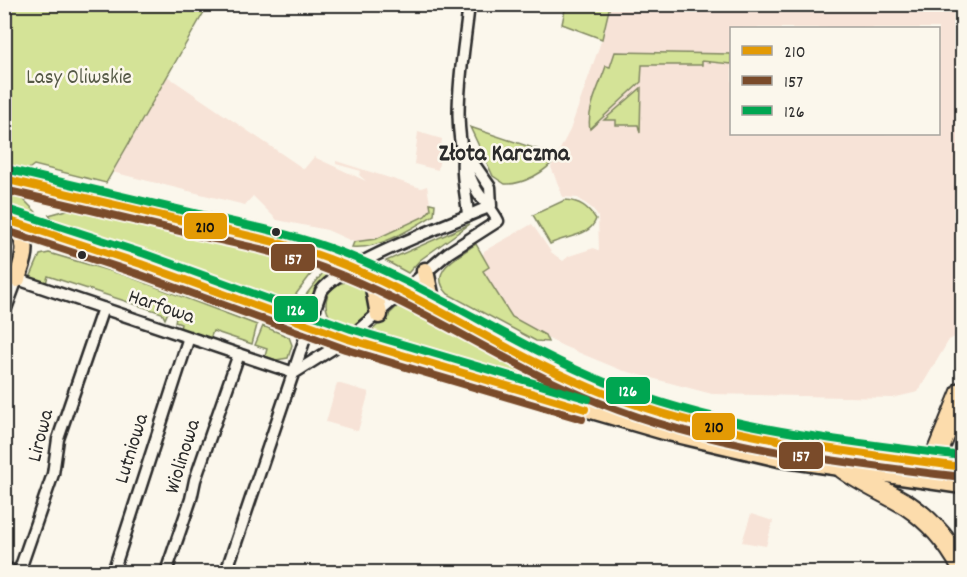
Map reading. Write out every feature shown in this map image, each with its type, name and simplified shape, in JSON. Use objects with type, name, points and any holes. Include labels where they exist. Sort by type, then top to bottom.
[{"type":"highway","points":[[933,463],[963,392]]},
{"type":"highway","points":[[843,468],[862,482],[906,504],[923,517],[941,535],[963,567]]},
{"type":"main road","points":[[4,179],[274,242],[353,268],[402,291],[528,358],[604,393],[657,412],[744,435],[963,467]]},
{"type":"main road","points":[[8,220],[24,237],[26,246],[17,279]]},
{"type":"main road","points":[[8,220],[141,264],[348,339],[664,432],[731,448],[843,468],[963,485]]},
{"type":"main road","points":[[425,271],[433,308]]},
{"type":"main road","points":[[372,277],[379,315]]},
{"type":"street","points":[[468,216],[467,194],[461,175],[464,151],[459,114],[469,4]]},
{"type":"street","points":[[294,373],[348,339],[379,315],[425,271],[474,234],[498,221],[491,206],[490,186],[482,172],[464,151]]},
{"type":"street","points":[[226,573],[321,291],[327,283],[353,268],[491,206]]},
{"type":"street","points":[[6,307],[17,279]]},
{"type":"street","name":"Harfowa","points":[[17,279],[294,373]]},
{"type":"street","name":"Lirowa","points":[[19,573],[53,474],[58,439],[103,308]]},
{"type":"street","name":"Lutniowa","points":[[113,573],[189,337]]},
{"type":"street","name":"Wiolinowa","points":[[166,573],[191,499],[195,480],[239,354]]},
{"type":"street","points":[[4,567],[14,573]]},
{"type":"shaded area","points":[[610,5],[962,5],[962,333],[949,340],[918,392],[892,398],[712,394],[621,370],[563,346],[513,321],[479,277],[484,251],[532,224],[551,252],[563,261],[569,256],[594,248],[599,251],[598,217],[593,209],[578,198],[563,197],[551,167],[570,130],[605,30]]},
{"type":"shaded area","points":[[167,76],[304,169],[314,157],[366,181],[359,175],[361,171],[336,164],[336,161],[421,188],[427,186],[431,209],[425,216],[376,239],[354,242],[327,230],[277,220],[253,196],[245,205],[112,172]]},
{"type":"shaded area","points":[[418,132],[442,139],[438,170],[414,164]]},
{"type":"shaded area","points":[[337,383],[369,392],[358,431],[326,422]]},
{"type":"shaded area","points":[[751,514],[773,521],[766,546],[742,542]]},
{"type":"green space","name":"Lasy Oliwskie","points":[[5,4],[208,5],[106,183],[34,165],[26,171],[5,166]]},
{"type":"green space","points":[[566,5],[610,5],[602,39],[562,24]]},
{"type":"green space","points":[[615,52],[730,54],[730,64],[702,61],[702,65],[642,65],[641,82],[590,129],[590,114],[594,98],[606,66],[610,67]]},
{"type":"green space","points":[[641,88],[640,133],[638,125],[616,125],[616,120],[604,120]]},
{"type":"green space","points":[[470,127],[556,157],[547,168],[534,176],[512,184],[505,184],[493,176]]},
{"type":"green space","points":[[47,178],[252,226],[237,226],[48,181]]},
{"type":"green space","points":[[5,186],[12,188],[36,212],[19,216],[5,212]]},
{"type":"green space","points":[[565,200],[583,205],[596,219],[589,229],[550,244],[533,215]]},
{"type":"green space","points":[[430,203],[435,204],[434,215],[416,226],[384,242],[352,247],[354,242],[376,239],[425,216],[431,209]]},
{"type":"green space","points":[[85,205],[267,247],[319,262],[287,306],[167,261],[61,227],[49,215]]},
{"type":"green space","points":[[470,224],[420,260],[408,273],[386,261]]},
{"type":"green space","points":[[476,244],[489,267],[483,271],[512,317],[545,335],[548,342],[536,341],[448,294],[442,286],[442,272],[447,265]]},
{"type":"green space","points":[[49,253],[127,276],[257,325],[252,344],[213,331],[210,339],[180,329],[181,324],[175,322],[177,312],[169,310],[165,319],[162,313],[48,276],[46,283],[30,278],[40,255]]},
{"type":"green space","points":[[329,265],[336,270],[318,286],[308,312],[295,309]]},
{"type":"green space","points":[[348,282],[356,283],[364,288],[369,296],[369,312],[364,320],[356,325],[348,326],[340,325],[332,320],[327,312],[326,304],[327,296],[332,288],[340,283]]},
{"type":"green space","points":[[400,304],[539,377],[623,407],[622,412],[365,337]]},
{"type":"green space","points":[[263,326],[289,337],[292,345],[288,358],[276,360],[265,356],[267,349],[255,345]]},
{"type":"green space","points":[[692,413],[768,429],[926,450],[912,453],[776,435]]},
{"type":"transit line","name":"126","points":[[6,169],[265,229],[330,248],[401,279],[537,351],[607,383],[693,412],[782,431],[962,456]]},
{"type":"transit line","name":"210","points":[[4,179],[263,239],[329,259],[399,290],[570,379],[649,409],[693,422],[782,441],[962,467]]},
{"type":"transit line","name":"157","points":[[4,190],[291,257],[323,268],[394,299],[565,388],[644,419],[688,432],[778,452],[961,477]]},
{"type":"transit line","name":"126","points":[[7,209],[145,254],[351,329],[588,399]]},
{"type":"transit line","name":"210","points":[[4,219],[141,264],[348,339],[585,409]]},
{"type":"transit line","name":"157","points":[[4,230],[138,274],[345,349],[582,419]]},
{"type":"district","name":"Złota Karczma","points":[[504,155]]}]
